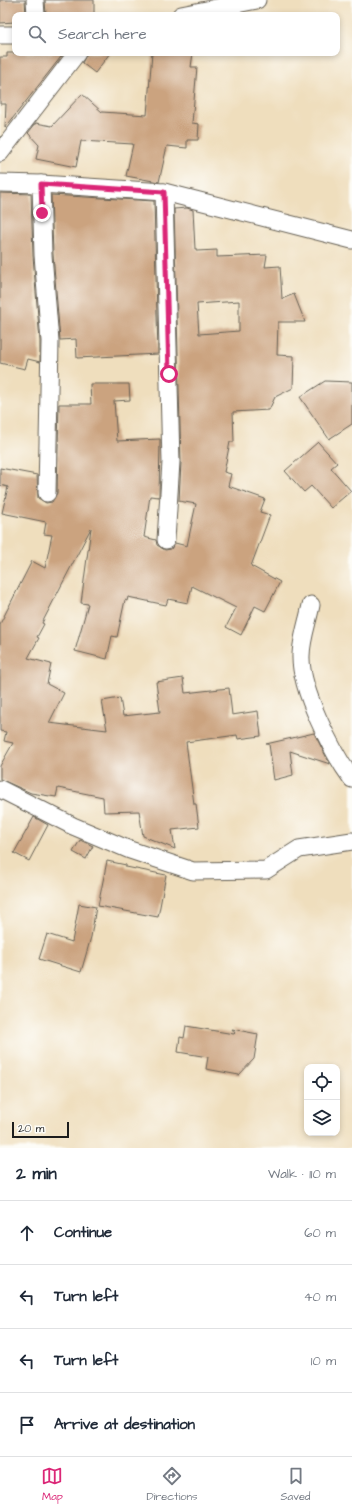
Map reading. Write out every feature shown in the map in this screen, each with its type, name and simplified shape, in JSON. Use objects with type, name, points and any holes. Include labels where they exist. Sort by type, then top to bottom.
[{"type":"street","points":[[35,0],[36,12]]},
{"type":"street","points":[[196,12],[257,0]]},
{"type":"street","points":[[0,34],[12,35]]},
{"type":"street","points":[[0,153],[75,56]]},
{"type":"street","points":[[0,183],[41,184],[164,192],[352,240]]},
{"type":"street","points":[[41,184],[43,255],[50,342],[47,493]]},
{"type":"street","points":[[164,192],[171,462],[166,540]]},
{"type":"street","points":[[312,605],[301,656],[306,684],[318,719],[352,779]]},
{"type":"street","points":[[0,789],[73,826],[130,850],[193,871],[266,870],[299,848],[352,840]]},
{"type":"building","points":[[0,0],[25,0],[26,12],[12,12],[12,22],[0,23]]},
{"type":"building","points":[[45,0],[94,0],[94,12],[46,12]]},
{"type":"building","points":[[7,53],[12,53],[12,56],[62,56],[5,128],[6,104],[0,104],[0,57],[7,57]]},
{"type":"building","points":[[86,56],[108,56],[95,73],[82,63]]},
{"type":"building","points":[[152,56],[193,56],[191,67],[197,67],[192,123],[199,124],[198,140],[187,140],[187,148],[167,146],[159,182],[126,176],[133,144],[81,141],[76,167],[36,159],[39,145],[28,133],[36,123],[52,126],[82,94],[102,112],[147,115]]},
{"type":"building","points":[[0,193],[31,194],[33,256],[40,341],[40,362],[28,359],[25,369],[0,363]]},
{"type":"building","points":[[51,195],[154,201],[158,354],[77,358],[76,339],[60,340],[53,254]]},
{"type":"building","points":[[187,208],[193,210],[195,249],[197,249],[197,251],[217,250],[217,257],[267,255],[265,267],[280,266],[282,299],[294,294],[305,322],[278,322],[277,355],[294,356],[293,388],[275,397],[269,410],[233,412],[234,442],[230,442],[224,472],[231,474],[228,486],[265,499],[260,512],[270,515],[251,566],[280,582],[265,611],[255,606],[241,635],[226,627],[236,608],[192,586],[188,603],[168,599],[166,605],[128,597],[127,601],[125,600],[117,637],[112,636],[107,659],[75,651],[88,604],[81,603],[91,528],[42,623],[44,624],[37,637],[39,638],[28,658],[51,664],[47,684],[64,693],[49,723],[107,730],[102,701],[120,698],[123,716],[160,712],[156,682],[183,678],[185,693],[229,688],[232,715],[258,711],[261,736],[238,739],[237,735],[186,742],[194,804],[196,804],[199,827],[172,830],[175,849],[143,836],[139,811],[104,812],[103,797],[58,788],[56,797],[31,793],[0,779],[0,766],[13,743],[4,741],[6,732],[0,731],[0,624],[32,561],[45,568],[52,535],[44,534],[46,522],[2,513],[8,487],[0,485],[0,468],[37,475],[38,498],[46,503],[52,502],[57,493],[59,404],[91,404],[90,384],[129,384],[130,400],[114,401],[117,441],[160,439],[159,497],[150,496],[144,537],[156,540],[157,545],[165,550],[171,549],[175,543],[187,546],[196,504],[179,501],[181,462],[174,209]],"holes":[[[239,301],[239,331],[199,334],[197,304]]]},
{"type":"building","points":[[325,381],[352,382],[352,424],[329,439],[300,397]]},
{"type":"building","points":[[318,442],[337,463],[331,468],[351,491],[331,508],[311,486],[304,492],[285,471]]},
{"type":"building","points":[[314,733],[330,764],[290,751],[293,775],[274,780],[269,744],[266,744]]},
{"type":"building","points":[[34,817],[48,825],[29,861],[14,853]]},
{"type":"building","points":[[80,840],[93,846],[86,859],[73,852]]},
{"type":"building","points":[[107,861],[126,865],[126,867],[166,875],[158,917],[98,906]]},
{"type":"building","points":[[79,904],[96,907],[91,937],[81,972],[39,959],[47,934],[72,942]]},
{"type":"building","points":[[186,1026],[234,1034],[235,1033],[232,1029],[258,1034],[254,1059],[239,1075],[206,1069],[208,1057],[178,1052],[180,1037],[184,1038]]},
{"type":"route","points":[[42,213],[41,184],[164,192],[169,374]]}]
